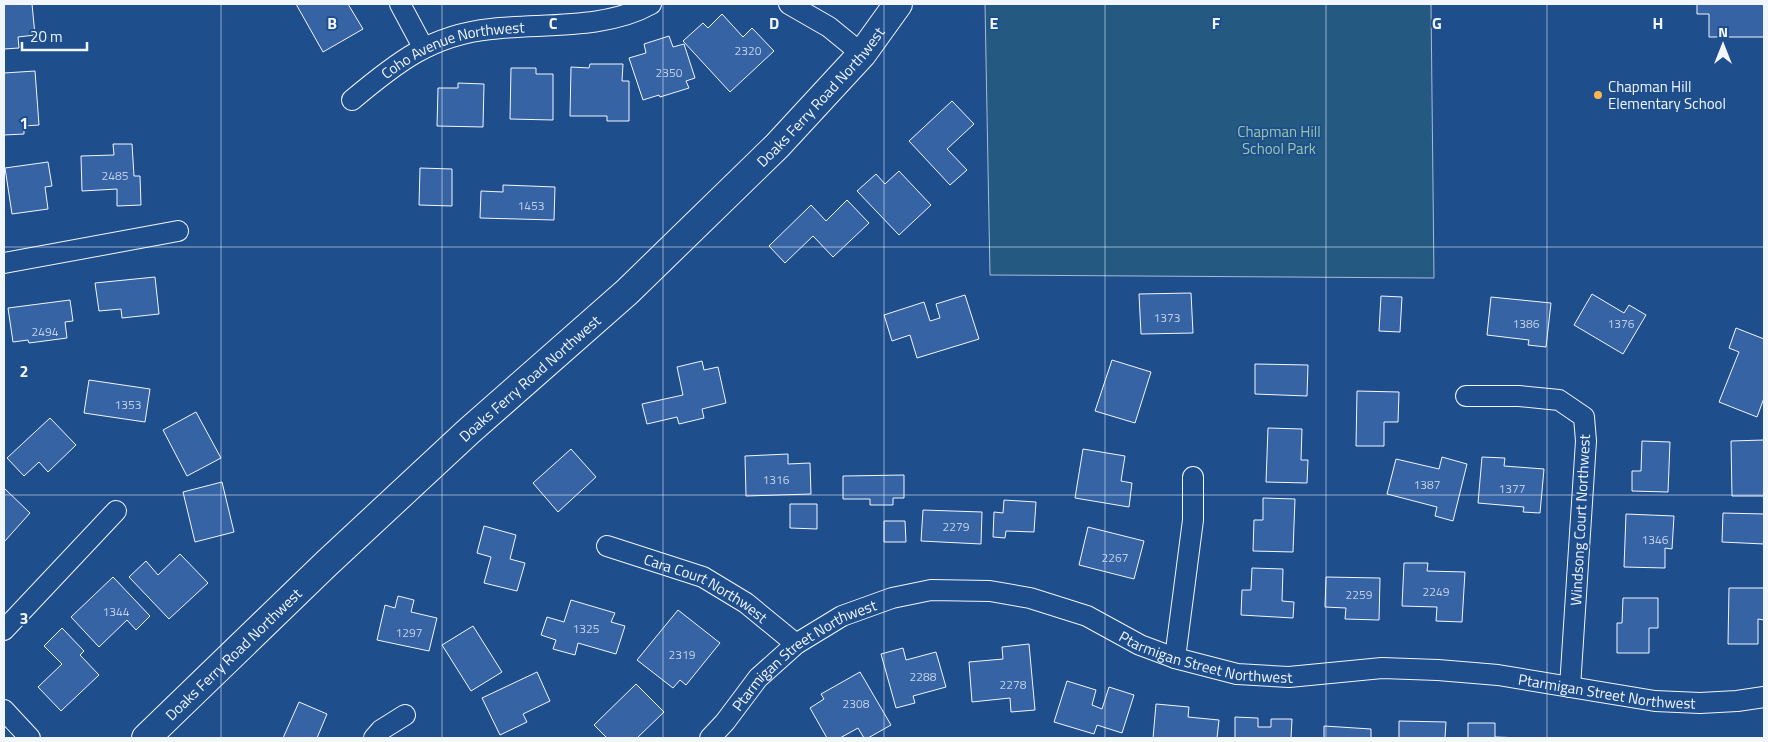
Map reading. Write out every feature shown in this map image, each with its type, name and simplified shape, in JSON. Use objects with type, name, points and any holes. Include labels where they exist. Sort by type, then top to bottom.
[{"type":"main road","name":"Doaks Ferry Road Northwest","points":[[146,738],[326,564],[462,438],[627,292],[777,146],[862,54],[898,4]]},
{"type":"street","points":[[400,4],[423,47]]},
{"type":"street","name":"Coho Avenue Northwest","points":[[352,100],[386,71],[423,47],[457,36],[490,29],[558,25],[600,20],[637,12],[651,4]]},
{"type":"street","points":[[789,4],[829,27],[862,54]]},
{"type":"street","points":[[4,263],[178,231]]},
{"type":"street","name":"Windsong Court Northwest","points":[[1466,396],[1519,396],[1559,400],[1584,417],[1586,441],[1570,687]]},
{"type":"street","points":[[1175,658],[1193,520],[1193,477]]},
{"type":"street","points":[[4,630],[116,510]]},
{"type":"street","name":"Cara Court Northwest","points":[[607,546],[703,578],[746,603],[796,644]]},
{"type":"street","name":"Ptarmigan Street Northwest","points":[[710,738],[725,722],[758,678],[796,644],[842,616],[892,598],[931,590],[980,591],[1030,598],[1087,616],[1140,645],[1175,658],[1237,674],[1289,677],[1382,668],[1438,670],[1498,675],[1664,701],[1737,701],[1764,697]]},
{"type":"street","points":[[4,710],[30,738]]},
{"type":"street","points":[[374,738],[381,730],[405,715]]},
{"type":"green space","name":"Chapman Hill School Park","points":[[985,4],[1431,4],[1434,278],[990,275]]},
{"type":"building","points":[[4,4],[32,4],[35,35],[18,37],[19,48],[4,49]]},
{"type":"building","points":[[296,4],[348,4],[363,29],[323,52]]},
{"type":"building","points":[[1697,4],[1764,4],[1764,37],[1709,37],[1709,14],[1697,14]]},
{"type":"building","points":[[722,14],[743,37],[752,28],[774,51],[730,92],[683,41],[703,23],[708,28]]},
{"type":"building","points":[[669,36],[673,47],[684,44],[695,78],[686,81],[689,88],[643,100],[629,58],[646,53],[644,44]]},
{"type":"building","points":[[590,64],[623,64],[622,81],[629,81],[629,121],[607,121],[607,116],[570,116],[571,67],[589,68]]},
{"type":"building","points":[[511,68],[536,68],[536,74],[553,74],[553,120],[510,119]]},
{"type":"building","points":[[35,71],[39,125],[24,126],[24,134],[4,135],[4,73]]},
{"type":"building","points":[[458,83],[484,84],[483,127],[437,126],[438,88],[458,88]]},
{"type":"building","points":[[952,101],[974,124],[947,149],[967,170],[950,185],[909,141]]},
{"type":"building","points":[[113,144],[132,144],[134,176],[140,176],[141,205],[117,206],[117,189],[82,191],[81,156],[114,155]]},
{"type":"building","points":[[48,162],[52,186],[45,187],[48,209],[12,214],[5,168]]},
{"type":"building","points":[[420,168],[452,169],[452,206],[419,205]]},
{"type":"building","points":[[899,171],[931,205],[899,235],[857,191],[876,174],[885,184]]},
{"type":"building","points":[[503,185],[555,187],[554,220],[480,218],[481,191],[503,192]]},
{"type":"building","points":[[847,200],[869,223],[833,257],[813,236],[785,263],[769,246],[811,205],[826,221]]},
{"type":"building","points":[[155,277],[159,314],[122,318],[121,309],[99,311],[95,283]]},
{"type":"building","points":[[1191,293],[1193,333],[1141,334],[1139,294]]},
{"type":"building","points":[[1592,294],[1624,313],[1629,305],[1646,315],[1623,354],[1574,325]]},
{"type":"building","points":[[965,295],[979,339],[917,358],[910,335],[892,341],[884,315],[924,302],[930,321],[940,318],[936,304]]},
{"type":"building","points":[[1381,296],[1402,297],[1400,332],[1379,331]]},
{"type":"building","points":[[1491,297],[1551,303],[1546,347],[1528,345],[1529,340],[1487,335]]},
{"type":"building","points":[[70,300],[73,321],[65,322],[67,338],[29,343],[28,340],[13,342],[8,308]]},
{"type":"building","points":[[1736,328],[1764,339],[1764,398],[1757,417],[1719,402],[1739,352],[1729,348]]},
{"type":"building","points":[[1112,360],[1151,372],[1135,423],[1095,411]]},
{"type":"building","points":[[702,361],[704,370],[718,367],[726,403],[702,409],[704,418],[679,424],[677,417],[647,424],[642,404],[683,395],[677,367]]},
{"type":"building","points":[[1255,364],[1308,365],[1307,396],[1255,394]]},
{"type":"building","points":[[89,380],[150,389],[145,422],[84,413]]},
{"type":"building","points":[[1357,391],[1399,392],[1398,422],[1384,422],[1384,446],[1356,446]]},
{"type":"building","points":[[196,412],[221,458],[187,476],[163,430]]},
{"type":"building","points":[[50,418],[76,445],[48,472],[39,462],[24,476],[7,458]]},
{"type":"building","points":[[1268,428],[1302,429],[1301,460],[1308,460],[1307,483],[1266,482]]},
{"type":"building","points":[[1764,440],[1764,496],[1732,496],[1731,441]]},
{"type":"building","points":[[1642,441],[1670,442],[1668,492],[1632,491],[1632,471],[1641,471]]},
{"type":"building","points":[[571,449],[596,477],[558,512],[533,483]]},
{"type":"building","points":[[1083,449],[1125,456],[1121,481],[1132,483],[1129,507],[1075,498]]},
{"type":"building","points":[[788,454],[788,464],[810,463],[811,494],[746,496],[745,456]]},
{"type":"building","points":[[1442,457],[1467,464],[1453,521],[1435,516],[1437,507],[1387,494],[1396,459],[1439,469]]},
{"type":"building","points":[[1482,457],[1505,458],[1504,466],[1544,469],[1540,513],[1523,512],[1524,507],[1478,503]]},
{"type":"building","points":[[904,475],[904,498],[893,498],[893,505],[870,505],[870,499],[843,499],[843,476]]},
{"type":"building","points":[[222,482],[234,532],[195,542],[183,492]]},
{"type":"building","points":[[4,488],[30,513],[4,542]]},
{"type":"building","points":[[1263,498],[1295,499],[1293,552],[1253,551],[1254,520],[1263,520]]},
{"type":"building","points":[[1004,500],[1036,502],[1034,532],[1006,531],[1005,538],[993,537],[994,512],[1003,513]]},
{"type":"building","points":[[790,504],[817,504],[817,529],[790,528]]},
{"type":"building","points":[[923,510],[982,512],[981,544],[921,541]]},
{"type":"building","points":[[1723,513],[1764,514],[1764,544],[1722,542]]},
{"type":"building","points":[[1626,514],[1674,516],[1672,549],[1665,548],[1665,568],[1624,567]]},
{"type":"building","points":[[884,521],[905,521],[906,542],[884,542]]},
{"type":"building","points":[[484,526],[516,535],[510,559],[525,563],[517,591],[484,583],[491,557],[477,553]]},
{"type":"building","points":[[1088,527],[1144,541],[1134,579],[1079,565]]},
{"type":"building","points":[[180,554],[208,583],[169,619],[129,577],[146,561],[158,575]]},
{"type":"building","points":[[1404,563],[1428,563],[1427,571],[1465,572],[1462,622],[1436,621],[1437,607],[1402,606]]},
{"type":"building","points":[[1252,568],[1283,569],[1282,601],[1294,602],[1293,618],[1241,615],[1242,590],[1251,590]]},
{"type":"building","points":[[113,577],[150,616],[136,630],[127,620],[99,647],[71,617]]},
{"type":"building","points":[[1326,577],[1380,578],[1379,620],[1345,619],[1346,608],[1325,607]]},
{"type":"building","points":[[1729,588],[1764,588],[1764,620],[1758,619],[1758,644],[1728,644]]},
{"type":"building","points":[[398,596],[414,600],[411,612],[437,618],[429,651],[377,640],[385,605],[395,608]]},
{"type":"building","points":[[1623,598],[1658,598],[1658,628],[1649,628],[1649,653],[1617,653],[1617,623],[1622,623]]},
{"type":"building","points":[[571,600],[615,613],[611,622],[625,626],[616,654],[578,643],[575,655],[553,649],[556,640],[541,635],[547,617],[564,622]]},
{"type":"building","points":[[678,610],[720,643],[686,685],[680,680],[673,688],[637,660]]},
{"type":"building","points":[[473,626],[502,672],[471,691],[442,645]]},
{"type":"building","points":[[62,628],[84,651],[80,655],[99,675],[61,711],[38,687],[62,664],[44,646]]},
{"type":"building","points":[[1029,644],[1035,710],[1011,712],[1010,698],[972,702],[969,662],[1003,659],[1002,647]]},
{"type":"building","points":[[903,648],[906,660],[936,652],[946,687],[913,696],[915,703],[896,708],[881,654]]},
{"type":"building","points":[[537,672],[550,701],[523,714],[527,722],[500,735],[482,698]]},
{"type":"building","points":[[860,672],[891,725],[868,738],[864,738],[858,728],[840,738],[827,738],[810,708],[824,699],[821,694]]},
{"type":"building","points":[[1067,681],[1096,690],[1092,705],[1102,709],[1109,687],[1134,695],[1122,733],[1097,725],[1094,734],[1054,722]]},
{"type":"building","points":[[636,684],[664,712],[637,738],[607,738],[594,725]]},
{"type":"building","points":[[299,702],[327,714],[317,738],[283,738]]},
{"type":"building","points":[[1156,704],[1189,707],[1188,717],[1219,720],[1217,738],[1153,738]]},
{"type":"building","points":[[1235,717],[1258,718],[1258,727],[1271,727],[1271,719],[1292,719],[1291,738],[1235,738]]},
{"type":"building","points":[[1399,721],[1446,722],[1445,738],[1399,738]]},
{"type":"building","points":[[1468,723],[1495,723],[1495,737],[1523,738],[1468,738]]},
{"type":"building","points":[[1324,726],[1371,729],[1371,738],[1324,738]]},
{"type":"place","name":"Chapman Hill Elementary School","points":[[1598,95]]}]
